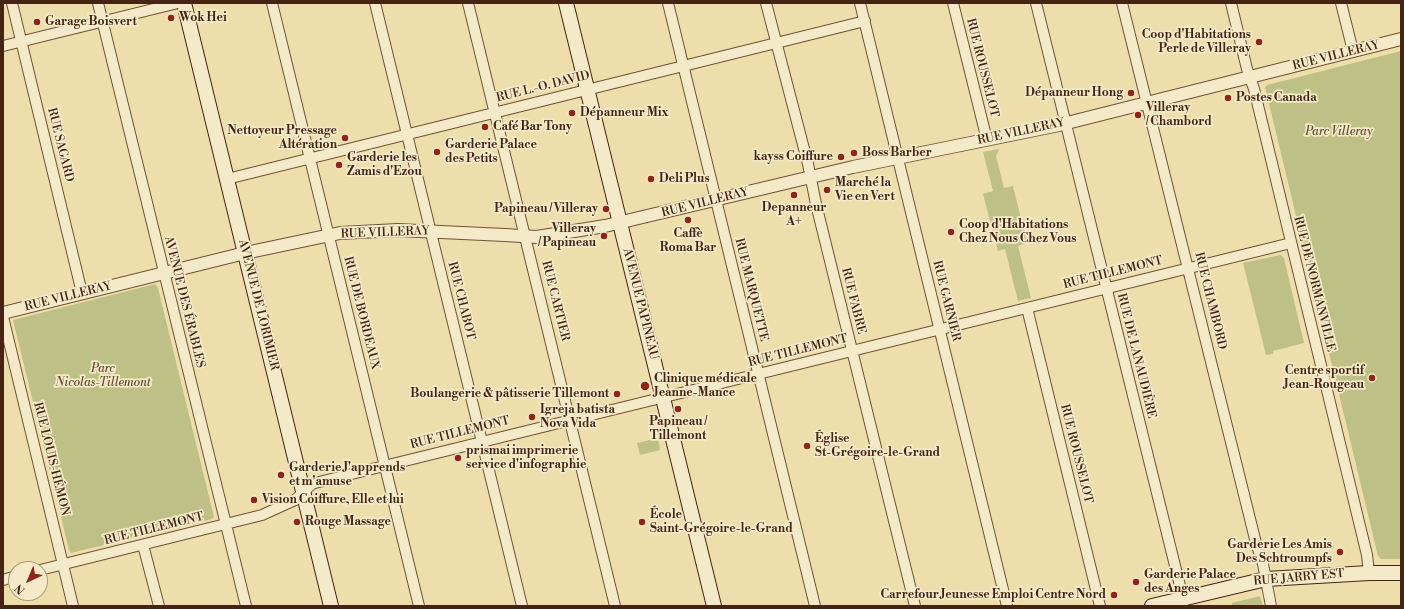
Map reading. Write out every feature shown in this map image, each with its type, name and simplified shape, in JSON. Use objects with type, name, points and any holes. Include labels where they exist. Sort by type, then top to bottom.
[{"type":"main road","name":"AVENUE DE LORIMIER","points":[[184,3],[331,606]]},
{"type":"main road","name":"AVENUE PAPINEAU","points":[[566,3],[714,606]]},
{"type":"main road","name":"RUE JARRY EST","points":[[1152,606],[1266,579],[1369,573],[1401,573]]},
{"type":"street","name":"RUE SAGARD","points":[[12,3],[82,293]]},
{"type":"street","name":"AVENUE DES ÉRABLES","points":[[98,3],[246,606]]},
{"type":"street","points":[[3,46],[178,3]]},
{"type":"street","name":"RUE DE BORDEAUX","points":[[272,3],[419,606]]},
{"type":"street","name":"RUE CHABOT","points":[[374,3],[522,606]]},
{"type":"street","name":"RUE CARTIER","points":[[468,3],[615,606]]},
{"type":"street","name":"RUE MARQUETTE","points":[[668,3],[815,606]]},
{"type":"street","name":"RUE FABRE","points":[[766,3],[808,164],[852,351],[915,606]]},
{"type":"street","name":"RUE GARNIER","points":[[860,3],[1008,606]]},
{"type":"street","name":"RUE ROUSSELOT","points":[[953,3],[987,140]]},
{"type":"street","name":"RUE DE LANAUDIÈRE","points":[[1036,3],[1183,598]]},
{"type":"street","name":"RUE CHAMBORD","points":[[1122,3],[1266,579],[1271,606]]},
{"type":"street","name":"RUE DE NORMANVILLE","points":[[1231,3],[1254,89],[1365,547],[1369,573]]},
{"type":"street","points":[[1341,3],[1353,52]]},
{"type":"street","name":"RUE L.-O. DAVID","points":[[227,179],[310,157],[864,21]]},
{"type":"street","name":"RUE VILLERAY","points":[[3,313],[245,253],[328,235],[378,231],[430,231],[540,237],[620,223],[810,177],[1065,123],[1250,78],[1401,39]]},
{"type":"street","name":"RUE TILLEMONT","points":[[48,568],[262,515],[295,500],[312,484],[570,419],[1291,243]]},
{"type":"street","name":"RUE ROUSSELOT","points":[[1027,308],[1100,606]]},
{"type":"street","name":"RUE LOUIS-HÉMON","points":[[3,317],[73,606]]},
{"type":"street","points":[[144,545],[159,606]]},
{"type":"green space","name":"Parc Villeray","points":[[1401,51],[1401,559],[1381,559],[1378,556],[1265,87],[1267,85]]},
{"type":"green space","points":[[999,149],[996,156],[1004,188],[1013,186],[1027,243],[1018,246],[1031,298],[1018,301],[1005,249],[998,251],[983,194],[993,191],[983,152]]},
{"type":"green space","points":[[1281,255],[1284,258],[1304,343],[1273,351],[1273,354],[1266,355],[1243,263]]},
{"type":"green space","name":"Parc Nicolas-Tillemont","points":[[155,284],[158,288],[214,517],[212,519],[71,553],[69,550],[13,320]]},
{"type":"green space","points":[[658,438],[660,450],[640,455],[637,443]]},
{"type":"green space","points":[[1260,596],[1263,606],[1232,606],[1232,603]]},
{"type":"place","name":"Wok Hei","points":[[171,18]]},
{"type":"place","name":"Garage Boisvert","points":[[37,22]]},
{"type":"place","name":"Coop d'Habitations Perle de Villeray","points":[[1259,42]]},
{"type":"place","name":"Dépanneur Hong","points":[[1131,93]]},
{"type":"place","name":"Postes Canada","points":[[1228,98]]},
{"type":"place","name":"Dépanneur Mix","points":[[572,113]]},
{"type":"place","name":"Villeray / Chambord","points":[[1138,115]]},
{"type":"place","name":"Café Bar Tony","points":[[485,127]]},
{"type":"place","name":"Nettoyeur Pressage Altération","points":[[345,138]]},
{"type":"place","name":"Garderie Palace des Petits","points":[[437,152]]},
{"type":"place","name":"Boss Barber","points":[[854,153]]},
{"type":"place","name":"kayss Coiffure","points":[[841,157]]},
{"type":"place","name":"Garderie les Zamis d'Ezou","points":[[339,165]]},
{"type":"place","name":"Deli Plus","points":[[651,179]]},
{"type":"place","name":"Marché la Vie en Vert","points":[[827,190]]},
{"type":"place","name":"Depanneur A+","points":[[794,195]]},
{"type":"place","name":"Papineau / Villeray","points":[[606,209]]},
{"type":"place","name":"Caffè Roma Bar","points":[[688,220]]},
{"type":"place","name":"Coop d'Habitations Chez Nous Chez Vous","points":[[951,232]]},
{"type":"place","name":"Villeray / Papineau","points":[[604,236]]},
{"type":"place","name":"Centre sportif Jean-Rougeau","points":[[1372,378]]},
{"type":"place","name":"Clinique médicale Jeanne-Mance","points":[[645,386]]},
{"type":"place","name":"Boulangerie & pâtisserie Tillemont","points":[[617,394]]},
{"type":"place","name":"Papineau / Tillemont","points":[[678,409]]},
{"type":"place","name":"Igreja batista Nova Vida","points":[[532,417]]},
{"type":"place","name":"Église St-Grégoire-le-Grand","points":[[807,446]]},
{"type":"place","name":"prismai imprimerie service d'infographie","points":[[458,458]]},
{"type":"place","name":"Garderie J'apprends et m'amuse","points":[[281,475]]},
{"type":"place","name":"Vision Coiffure, Elle et lui","points":[[254,500]]},
{"type":"place","name":"Rouge Massage","points":[[297,522]]},
{"type":"place","name":"École Saint-Grégoire-le-Grand","points":[[642,522]]},
{"type":"place","name":"Garderie Les Amis Des Schtroumpfs","points":[[1340,552]]},
{"type":"place","name":"Garderie Palace des Anges","points":[[1136,582]]},
{"type":"place","name":"Carrefour Jeunesse Emploi Centre Nord","points":[[1114,595]]}]
